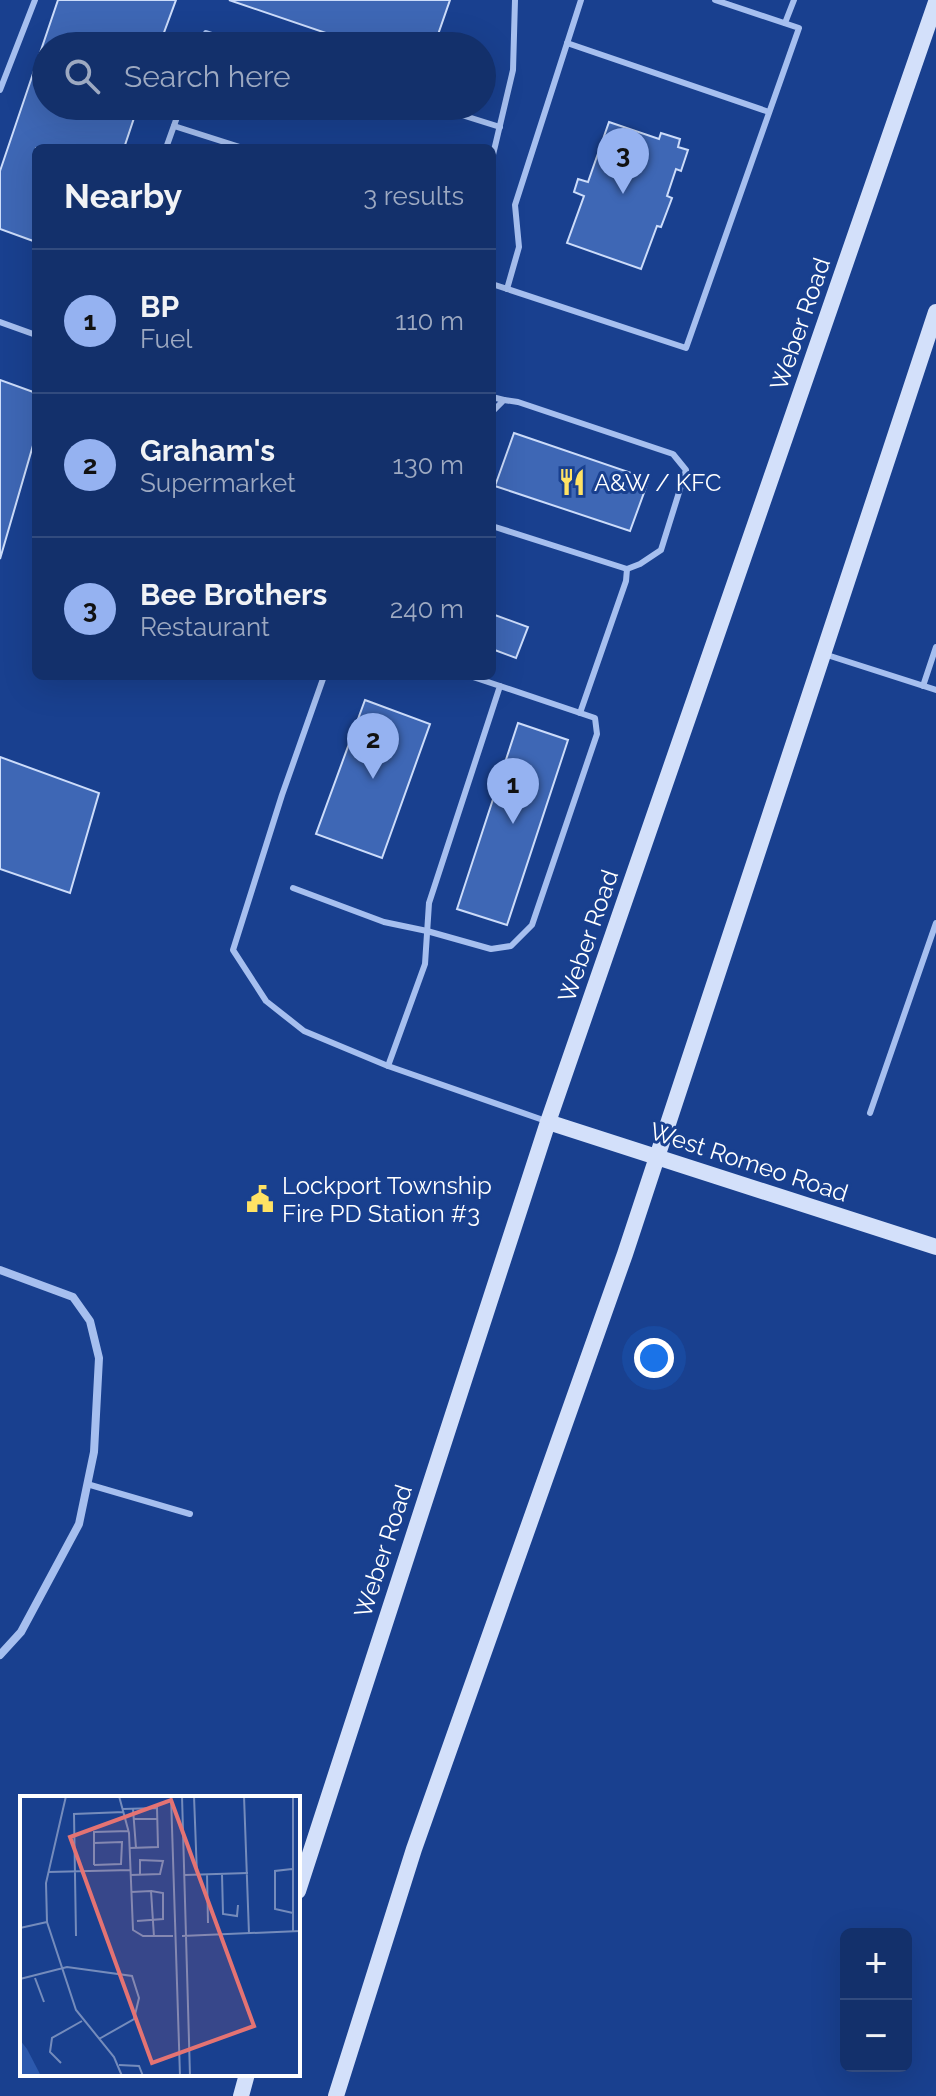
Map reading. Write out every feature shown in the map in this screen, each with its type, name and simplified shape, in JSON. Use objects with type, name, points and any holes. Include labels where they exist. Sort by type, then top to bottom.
[{"type":"main road","name":"Weber Road","points":[[300,1885],[548,1122],[936,2]]},
{"type":"main road","points":[[336,2096],[414,1849],[657,1158],[936,312]]},
{"type":"main road","name":"West Romeo Road","points":[[548,1122],[936,1247]]},
{"type":"main road","points":[[241,2096],[246,2076]]},
{"type":"street","points":[[0,1270],[73,1297],[90,1321],[99,1358],[94,1452],[79,1524],[21,1632],[0,1655]]},
{"type":"lane","points":[[0,90],[35,0]]},
{"type":"lane","points":[[496,144],[513,70],[515,0]]},
{"type":"lane","points":[[507,289],[519,247],[515,205],[581,0]]},
{"type":"lane","points":[[496,285],[686,348],[799,28],[715,0]]},
{"type":"lane","points":[[785,23],[794,0]]},
{"type":"lane","points":[[567,43],[769,112]]},
{"type":"lane","points":[[167,144],[176,120]]},
{"type":"lane","points":[[478,120],[500,127]]},
{"type":"lane","points":[[174,126],[230,144]]},
{"type":"lane","points":[[0,322],[32,334]]},
{"type":"lane","points":[[496,398],[518,402],[673,454],[686,470],[661,550],[627,569],[496,527]]},
{"type":"lane","points":[[496,408],[504,400]]},
{"type":"lane","points":[[580,713],[626,581],[627,569]]},
{"type":"lane","points":[[923,686],[936,647]]},
{"type":"lane","points":[[824,654],[936,690]]},
{"type":"lane","points":[[323,680],[233,950],[266,1001],[304,1031],[388,1066],[548,1122]]},
{"type":"lane","points":[[293,888],[384,922],[491,949],[511,946],[532,925],[597,734],[595,718],[482,680]]},
{"type":"lane","points":[[388,1066],[425,964],[429,903],[500,686]]},
{"type":"lane","points":[[870,1113],[936,923]]},
{"type":"lane","points":[[87,1484],[190,1514]]},
{"type":"building","points":[[58,0],[176,0],[164,32],[47,32]]},
{"type":"building","points":[[229,0],[450,0],[439,32],[323,32]]},
{"type":"building","points":[[32,77],[32,120],[133,120],[125,144],[32,144],[32,241],[0,229],[0,171]]},
{"type":"building","points":[[609,122],[659,139],[661,133],[680,139],[678,147],[688,150],[681,171],[676,169],[667,196],[672,198],[661,227],[657,226],[641,269],[567,243],[584,196],[574,192],[578,179],[588,182]]},
{"type":"building","points":[[0,380],[32,392],[32,449],[0,559]]},
{"type":"building","name":"A&W / KFC","points":[[514,433],[649,479],[630,531],[496,486]]},
{"type":"building","points":[[496,615],[528,627],[516,658],[496,650]]},
{"type":"building","points":[[365,700],[430,724],[382,858],[316,834]]},
{"type":"building","points":[[518,723],[568,740],[507,925],[457,909]]},
{"type":"building","points":[[0,757],[99,793],[70,893],[0,869]]},
{"type":"place","name":"Bee Brothers","points":[[623,194]]},
{"type":"place","name":"A&W / KFC","points":[[572,482]]},
{"type":"place","name":"Graham's","points":[[373,779]]},
{"type":"place","name":"BP","points":[[513,824]]},
{"type":"place","name":"Lockport Township Fire PD Station #3","points":[[260,1199]]}]
